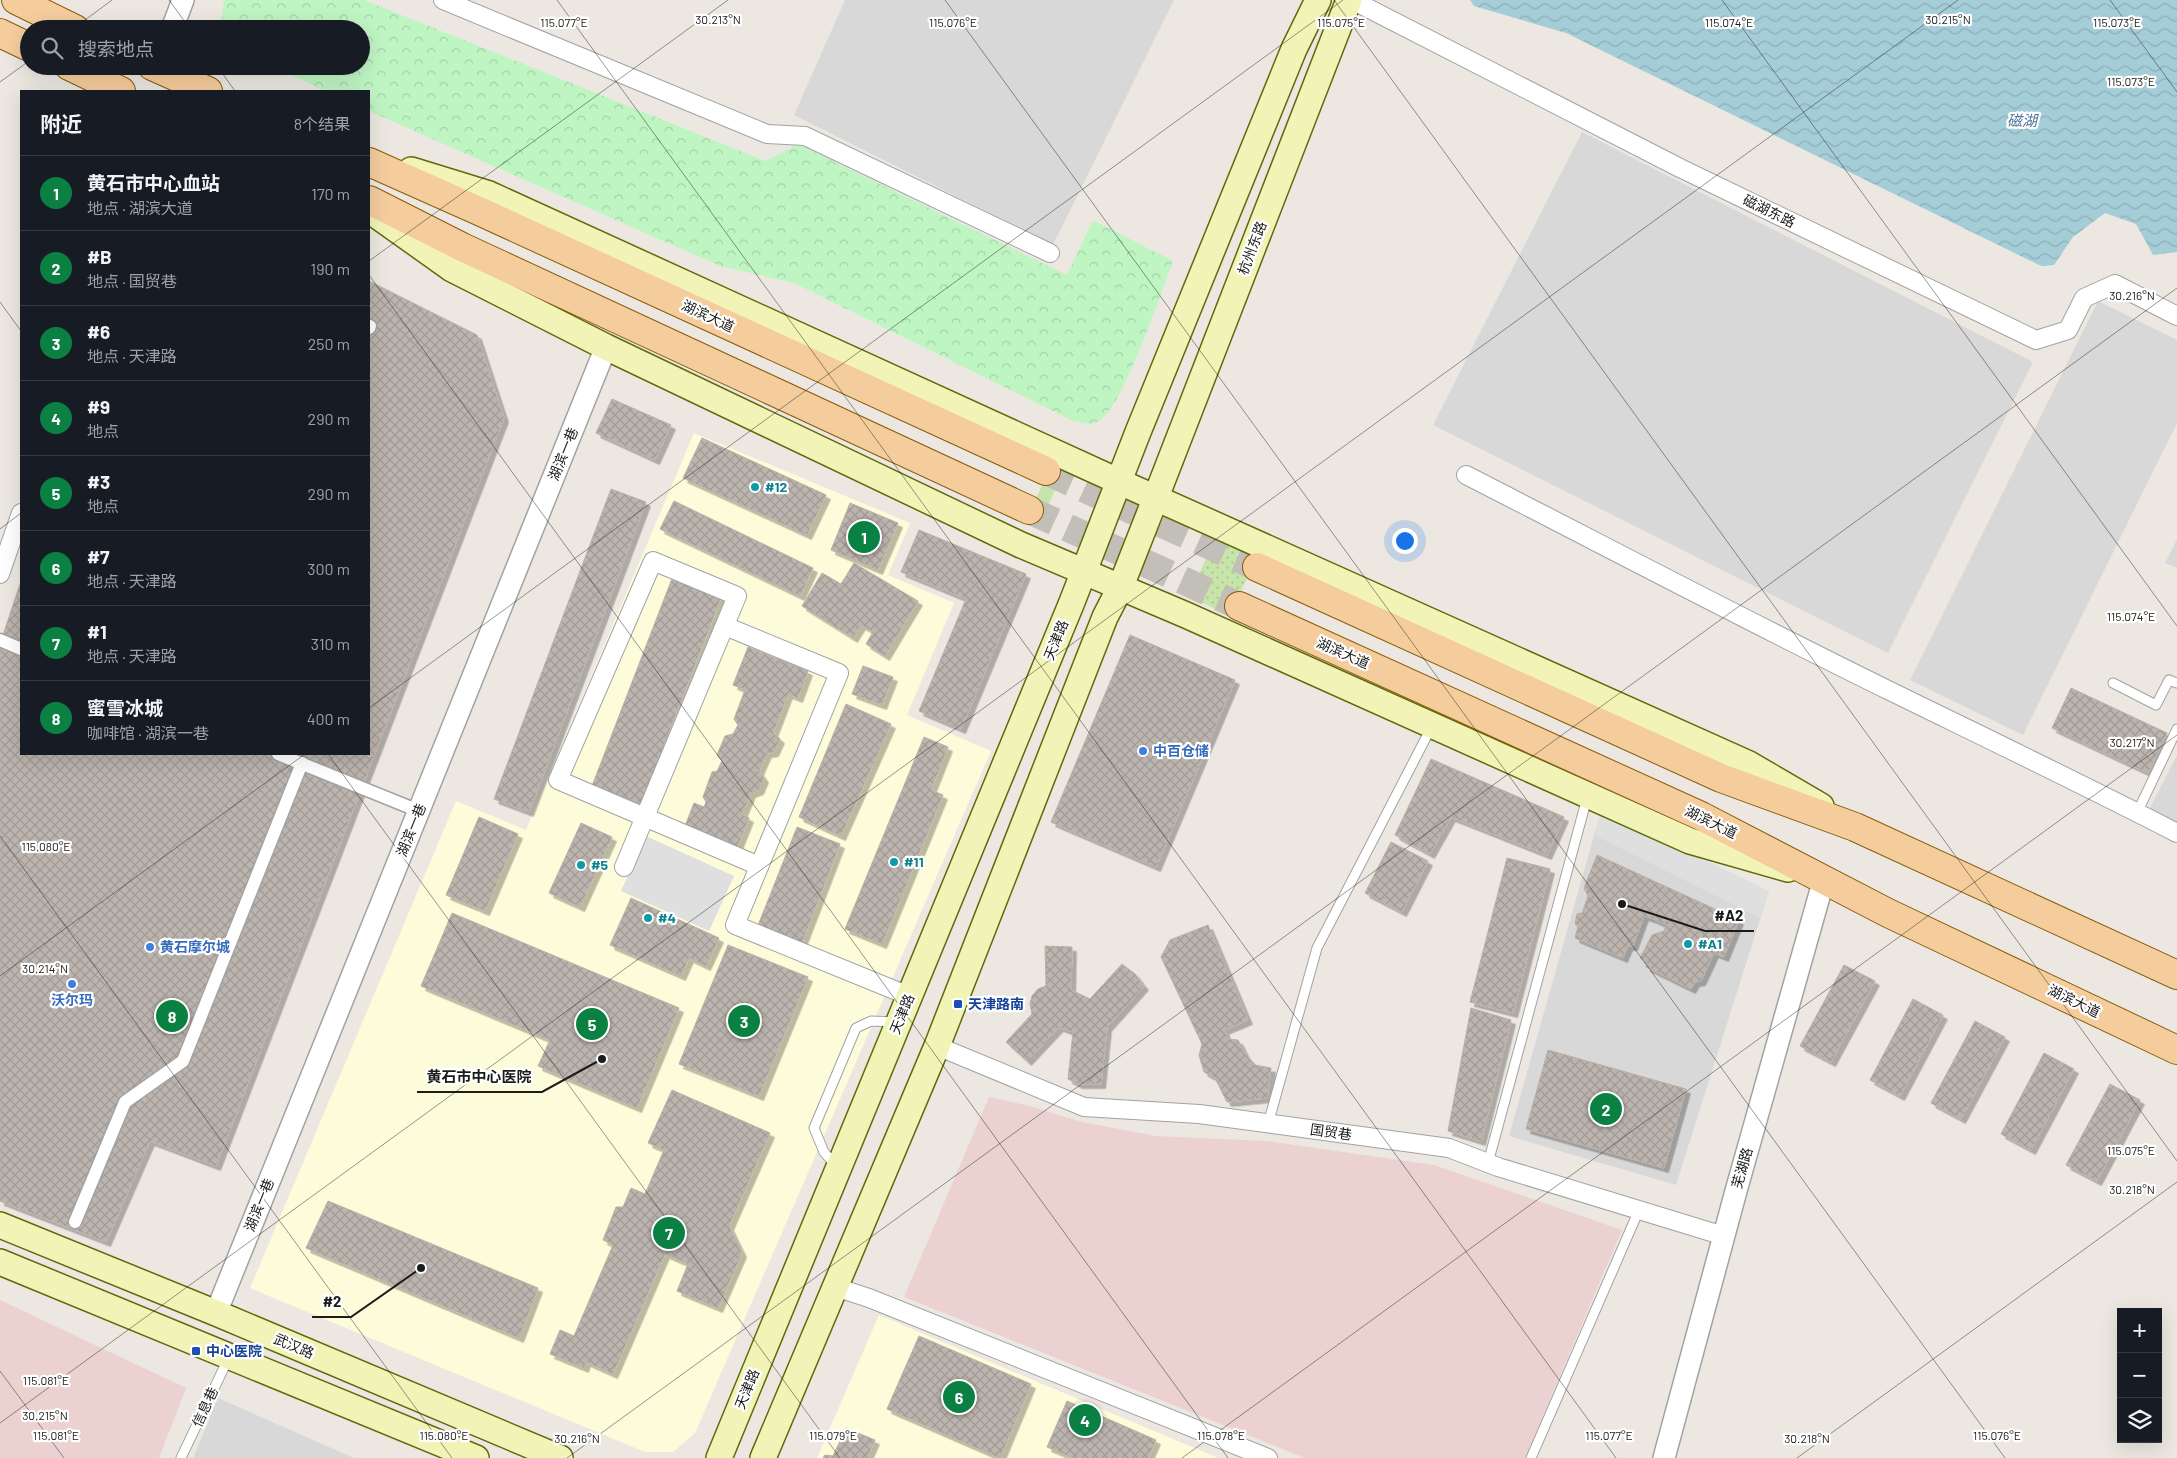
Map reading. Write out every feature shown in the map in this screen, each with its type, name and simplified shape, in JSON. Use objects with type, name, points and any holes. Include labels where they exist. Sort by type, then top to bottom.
[{"type":"main road","points":[[16,0],[57,20]]},
{"type":"main road","points":[[1120,482],[1142,423],[1294,49],[1318,0]]},
{"type":"main road","name":"杭州东路","points":[[1121,586],[1350,0]]},
{"type":"main road","points":[[0,32],[20,42]]},
{"type":"main road","points":[[86,75],[112,89]]},
{"type":"main road","points":[[173,75],[206,90]]},
{"type":"main road","points":[[370,157],[489,194],[1120,482],[1749,764],[1855,827]]},
{"type":"main road","name":"湖滨大道","points":[[370,162],[1046,471]]},
{"type":"main road","points":[[370,200],[471,251],[1029,510]]},
{"type":"main road","points":[[370,211],[452,269],[606,346],[1021,545],[1121,586],[1690,841],[1824,879]]},
{"type":"main road","name":"天津路","points":[[719,1458],[1120,482]]},
{"type":"main road","points":[[1257,567],[1721,778],[1855,827],[2177,975]]},
{"type":"main road","points":[[763,1458],[937,1046],[1105,617],[1121,586]]},
{"type":"main road","name":"湖滨大道","points":[[1239,606],[1701,816],[1888,913],[2177,1050]]},
{"type":"main road","name":"武汉路","points":[[0,1225],[216,1312],[560,1458]]},
{"type":"main road","points":[[0,1262],[476,1458]]},
{"type":"street","points":[[175,20],[183,0]]},
{"type":"street","points":[[443,0],[767,134],[805,136],[1050,253]]},
{"type":"street","name":"磁湖东路","points":[[1350,0],[1680,168],[2036,340],[2068,330],[2084,298],[2115,284],[2177,316]]},
{"type":"street","name":"湖滨一巷","points":[[216,1312],[606,346]]},
{"type":"street","points":[[1466,474],[1706,599],[2177,833]]},
{"type":"street","points":[[0,574],[20,516]]},
{"type":"street","points":[[624,867],[645,818],[737,596],[653,561],[558,780],[645,818],[759,866]]},
{"type":"street","points":[[725,626],[840,673],[735,925],[909,996]]},
{"type":"street","points":[[0,640],[20,649]]},
{"type":"street","points":[[281,755],[418,811]]},
{"type":"street","points":[[75,1222],[125,1102],[184,1061],[302,763]]},
{"type":"street","name":"芜湖路","points":[[1664,1458],[1824,879]]},
{"type":"street","name":"国贸巷","points":[[937,1046],[1084,1107],[1199,1114],[1449,1148],[1488,1163],[1724,1236]]},
{"type":"street","points":[[835,1286],[1268,1458]]},
{"type":"lane","points":[[2113,683],[2156,705],[2169,680],[2177,683]]},
{"type":"lane","points":[[1268,1124],[1317,948],[1432,725]]},
{"type":"lane","points":[[2138,812],[2177,729]]},
{"type":"lane","points":[[1488,1163],[1588,796]]},
{"type":"lane","points":[[838,1169],[824,1152],[814,1128],[820,1110],[856,1028],[871,1021],[898,1023]]},
{"type":"lane","points":[[1531,1458],[1639,1210]]},
{"type":"lane","name":"信息巷","points":[[182,1458],[229,1356]]},
{"type":"shaded area","points":[[845,0],[1174,0],[1053,245],[794,115]]},
{"type":"shaded area","points":[[1582,132],[2033,362],[1888,653],[1433,425]]},
{"type":"shaded area","points":[[2098,301],[2177,340],[2177,423],[2023,735],[1910,680]]},
{"type":"shaded area","points":[[694,433],[910,523],[888,575],[954,603],[907,715],[991,751],[695,1433],[673,1452],[645,1452],[250,1288],[456,801],[526,830]]},
{"type":"shaded area","points":[[2177,539],[2177,568],[2165,563]]},
{"type":"shaded area","points":[[2177,755],[2177,827],[2148,812]]},
{"type":"shaded area","points":[[1601,811],[1769,891],[1676,1185],[1509,1136]]},
{"type":"shaded area","points":[[1601,811],[1769,891],[1760,918],[1594,835]]},
{"type":"shaded area","points":[[646,836],[734,876],[709,931],[621,891]]},
{"type":"shaded area","points":[[989,1097],[1030,1106],[1082,1122],[1156,1136],[1267,1141],[1434,1165],[1622,1230],[1525,1458],[1305,1458],[904,1297]]},
{"type":"shaded area","points":[[0,1300],[186,1388],[159,1458],[0,1458]]},
{"type":"shaded area","points":[[879,1315],[1218,1458],[817,1458]]},
{"type":"shaded area","points":[[218,1398],[354,1458],[193,1458]]},
{"type":"green space","points":[[224,0],[364,0],[765,161],[798,144],[1067,275],[1093,220],[1173,261],[1130,373],[1109,412],[1099,421],[1093,423],[1086,424],[1073,421],[794,283],[720,266],[370,111],[370,90],[323,90],[292,75],[370,75],[370,20],[222,20]]},
{"type":"green space","points":[[1051,467],[1063,473],[1040,523],[1027,517]]},
{"type":"green space","points":[[1225,542],[1258,557],[1229,615],[1196,600],[1192,590],[1210,549]]},
{"type":"water","name":"磁湖","points":[[1470,0],[2177,0],[2177,252],[2153,255],[2136,224],[2105,213],[2073,237],[2054,265],[2041,266],[1566,33],[1474,6]]},
{"type":"building","name":"黄石摩尔城","points":[[370,282],[477,335],[504,418],[216,1166],[150,1141],[106,1242],[0,1201],[0,644],[20,584],[20,755],[370,755]]},
{"type":"building","points":[[612,399],[671,425],[655,460],[596,433]]},
{"type":"building","name":"#12","points":[[702,438],[826,495],[807,535],[683,478]]},
{"type":"building","points":[[611,489],[646,502],[529,812],[494,799]]},
{"type":"building","points":[[674,501],[813,568],[800,596],[660,529]]},
{"type":"building","points":[[850,503],[898,523],[878,570],[831,550]]},
{"type":"building","points":[[919,530],[1026,574],[961,729],[919,711],[966,599],[901,572]]},
{"type":"building","points":[[854,563],[918,601],[885,656],[866,644],[873,632],[861,625],[853,638],[802,606],[822,573],[841,584]]},
{"type":"building","points":[[673,576],[722,595],[641,804],[592,786]]},
{"type":"building","name":"中百仓储","points":[[1130,635],[1235,680],[1156,867],[1051,822]]},
{"type":"building","points":[[748,647],[808,671],[798,698],[788,694],[773,733],[780,739],[774,752],[767,753],[759,771],[764,778],[759,790],[751,793],[742,814],[749,818],[737,848],[685,826],[694,803],[704,807],[706,802],[703,797],[712,772],[717,771],[722,761],[717,755],[725,736],[733,734],[738,725],[734,719],[745,690],[733,685]]},
{"type":"building","points":[[863,666],[893,677],[882,705],[852,694]]},
{"type":"building","points":[[2071,688],[2167,733],[2148,773],[2052,728]]},
{"type":"building","points":[[846,704],[891,724],[841,836],[799,817]]},
{"type":"building","name":"#11","points":[[924,737],[948,747],[931,790],[943,795],[882,944],[845,929]]},
{"type":"building","points":[[1431,759],[1564,817],[1547,855],[1451,817],[1430,854],[1395,835]]},
{"type":"building","points":[[479,817],[518,834],[485,911],[446,895]]},
{"type":"building","name":"#5","points":[[581,823],[612,837],[580,907],[549,893]]},
{"type":"building","points":[[797,827],[840,844],[801,945],[757,928]]},
{"type":"building","points":[[1391,842],[1428,861],[1402,912],[1365,893]]},
{"type":"building","points":[[1597,855],[1667,887],[1653,919],[1644,916],[1633,946],[1628,946],[1623,958],[1575,938],[1578,926],[1575,924],[1577,914],[1582,913],[1588,896],[1584,888]]},
{"type":"building","points":[[1507,858],[1550,869],[1513,1013],[1470,1002]]},
{"type":"building","name":"#A1","points":[[1667,887],[1739,920],[1724,957],[1714,953],[1701,981],[1695,982],[1691,989],[1646,967],[1648,963],[1640,958],[1652,935],[1664,931],[1666,925],[1653,919]]},
{"type":"building","name":"#4","points":[[631,898],[719,938],[706,966],[689,958],[681,976],[610,945]]},
{"type":"building","points":[[452,913],[679,1008],[637,1108],[538,1066],[550,1040],[421,986]]},
{"type":"building","points":[[1208,925],[1248,1020],[1224,1030],[1228,1039],[1238,1040],[1245,1054],[1255,1065],[1271,1068],[1267,1098],[1227,1102],[1215,1078],[1204,1072],[1199,1055],[1202,1044],[1161,957],[1170,940]]},
{"type":"building","points":[[728,945],[808,977],[759,1096],[679,1064]]},
{"type":"building","points":[[1045,946],[1072,947],[1071,990],[1090,999],[1122,964],[1135,974],[1144,986],[1107,1027],[1101,1084],[1078,1084],[1068,1079],[1073,1032],[1059,1027],[1027,1061],[1006,1042],[1032,1014],[1030,1004],[1032,996],[1038,989],[1046,986]]},
{"type":"building","points":[[1844,965],[1875,981],[1831,1062],[1800,1046]]},
{"type":"building","points":[[1913,999],[1943,1015],[1900,1096],[1870,1080]]},
{"type":"building","points":[[1471,1008],[1511,1020],[1481,1141],[1448,1131]]},
{"type":"building","points":[[1975,1021],[2005,1037],[1961,1119],[1931,1103]]},
{"type":"building","points":[[1548,1050],[1686,1089],[1664,1168],[1526,1129]]},
{"type":"building","points":[[2044,1053],[2074,1069],[2031,1150],[2001,1134]]},
{"type":"building","points":[[2110,1084],[2140,1100],[2097,1181],[2066,1165]]},
{"type":"building","points":[[672,1090],[770,1133],[729,1226],[742,1253],[718,1308],[677,1291],[688,1264],[665,1254],[613,1374],[586,1362],[584,1368],[550,1354],[560,1330],[574,1336],[613,1245],[603,1240],[616,1207],[623,1207],[631,1188],[645,1194],[664,1150],[648,1143]]},
{"type":"building","points":[[328,1201],[538,1288],[519,1338],[306,1248]]},
{"type":"building","points":[[919,1336],[1031,1384],[1000,1458],[887,1409]]},
{"type":"building","points":[[1067,1401],[1156,1440],[1148,1458],[1073,1458],[1047,1447]]},
{"type":"building","points":[[846,1428],[875,1440],[867,1458],[823,1458],[825,1455],[833,1456]]},
{"type":"tunnel","points":[[1046,471],[1257,567]]},
{"type":"tunnel","points":[[1029,510],[1239,606]]},
{"type":"place","name":"#12","points":[[755,487]]},
{"type":"place","name":"黄石市中心血站","points":[[864,537]]},
{"type":"place","name":"中百仓储","points":[[1143,751]]},
{"type":"place","name":"#11","points":[[894,862]]},
{"type":"place","name":"#5","points":[[581,865]]},
{"type":"place","name":"#A2","points":[[1622,904]]},
{"type":"place","name":"#4","points":[[648,918]]},
{"type":"place","name":"#A1","points":[[1688,944]]},
{"type":"place","name":"黄石摩尔城","points":[[150,947]]},
{"type":"place","name":"沃尔玛","points":[[72,984]]},
{"type":"place","name":"天津路南","points":[[958,1004]]},
{"type":"place","name":"蜜雪冰城","points":[[172,1016]]},
{"type":"place","name":"#6","points":[[744,1021]]},
{"type":"place","name":"#3","points":[[592,1024]]},
{"type":"place","name":"黄石市中心医院","points":[[602,1059]]},
{"type":"place","name":"#B","points":[[1606,1109]]},
{"type":"place","name":"#1","points":[[669,1233]]},
{"type":"place","name":"#2","points":[[421,1268]]},
{"type":"place","name":"中心医院","points":[[196,1351]]},
{"type":"place","name":"#7","points":[[959,1397]]},
{"type":"place","name":"#9","points":[[1085,1420]]}]
